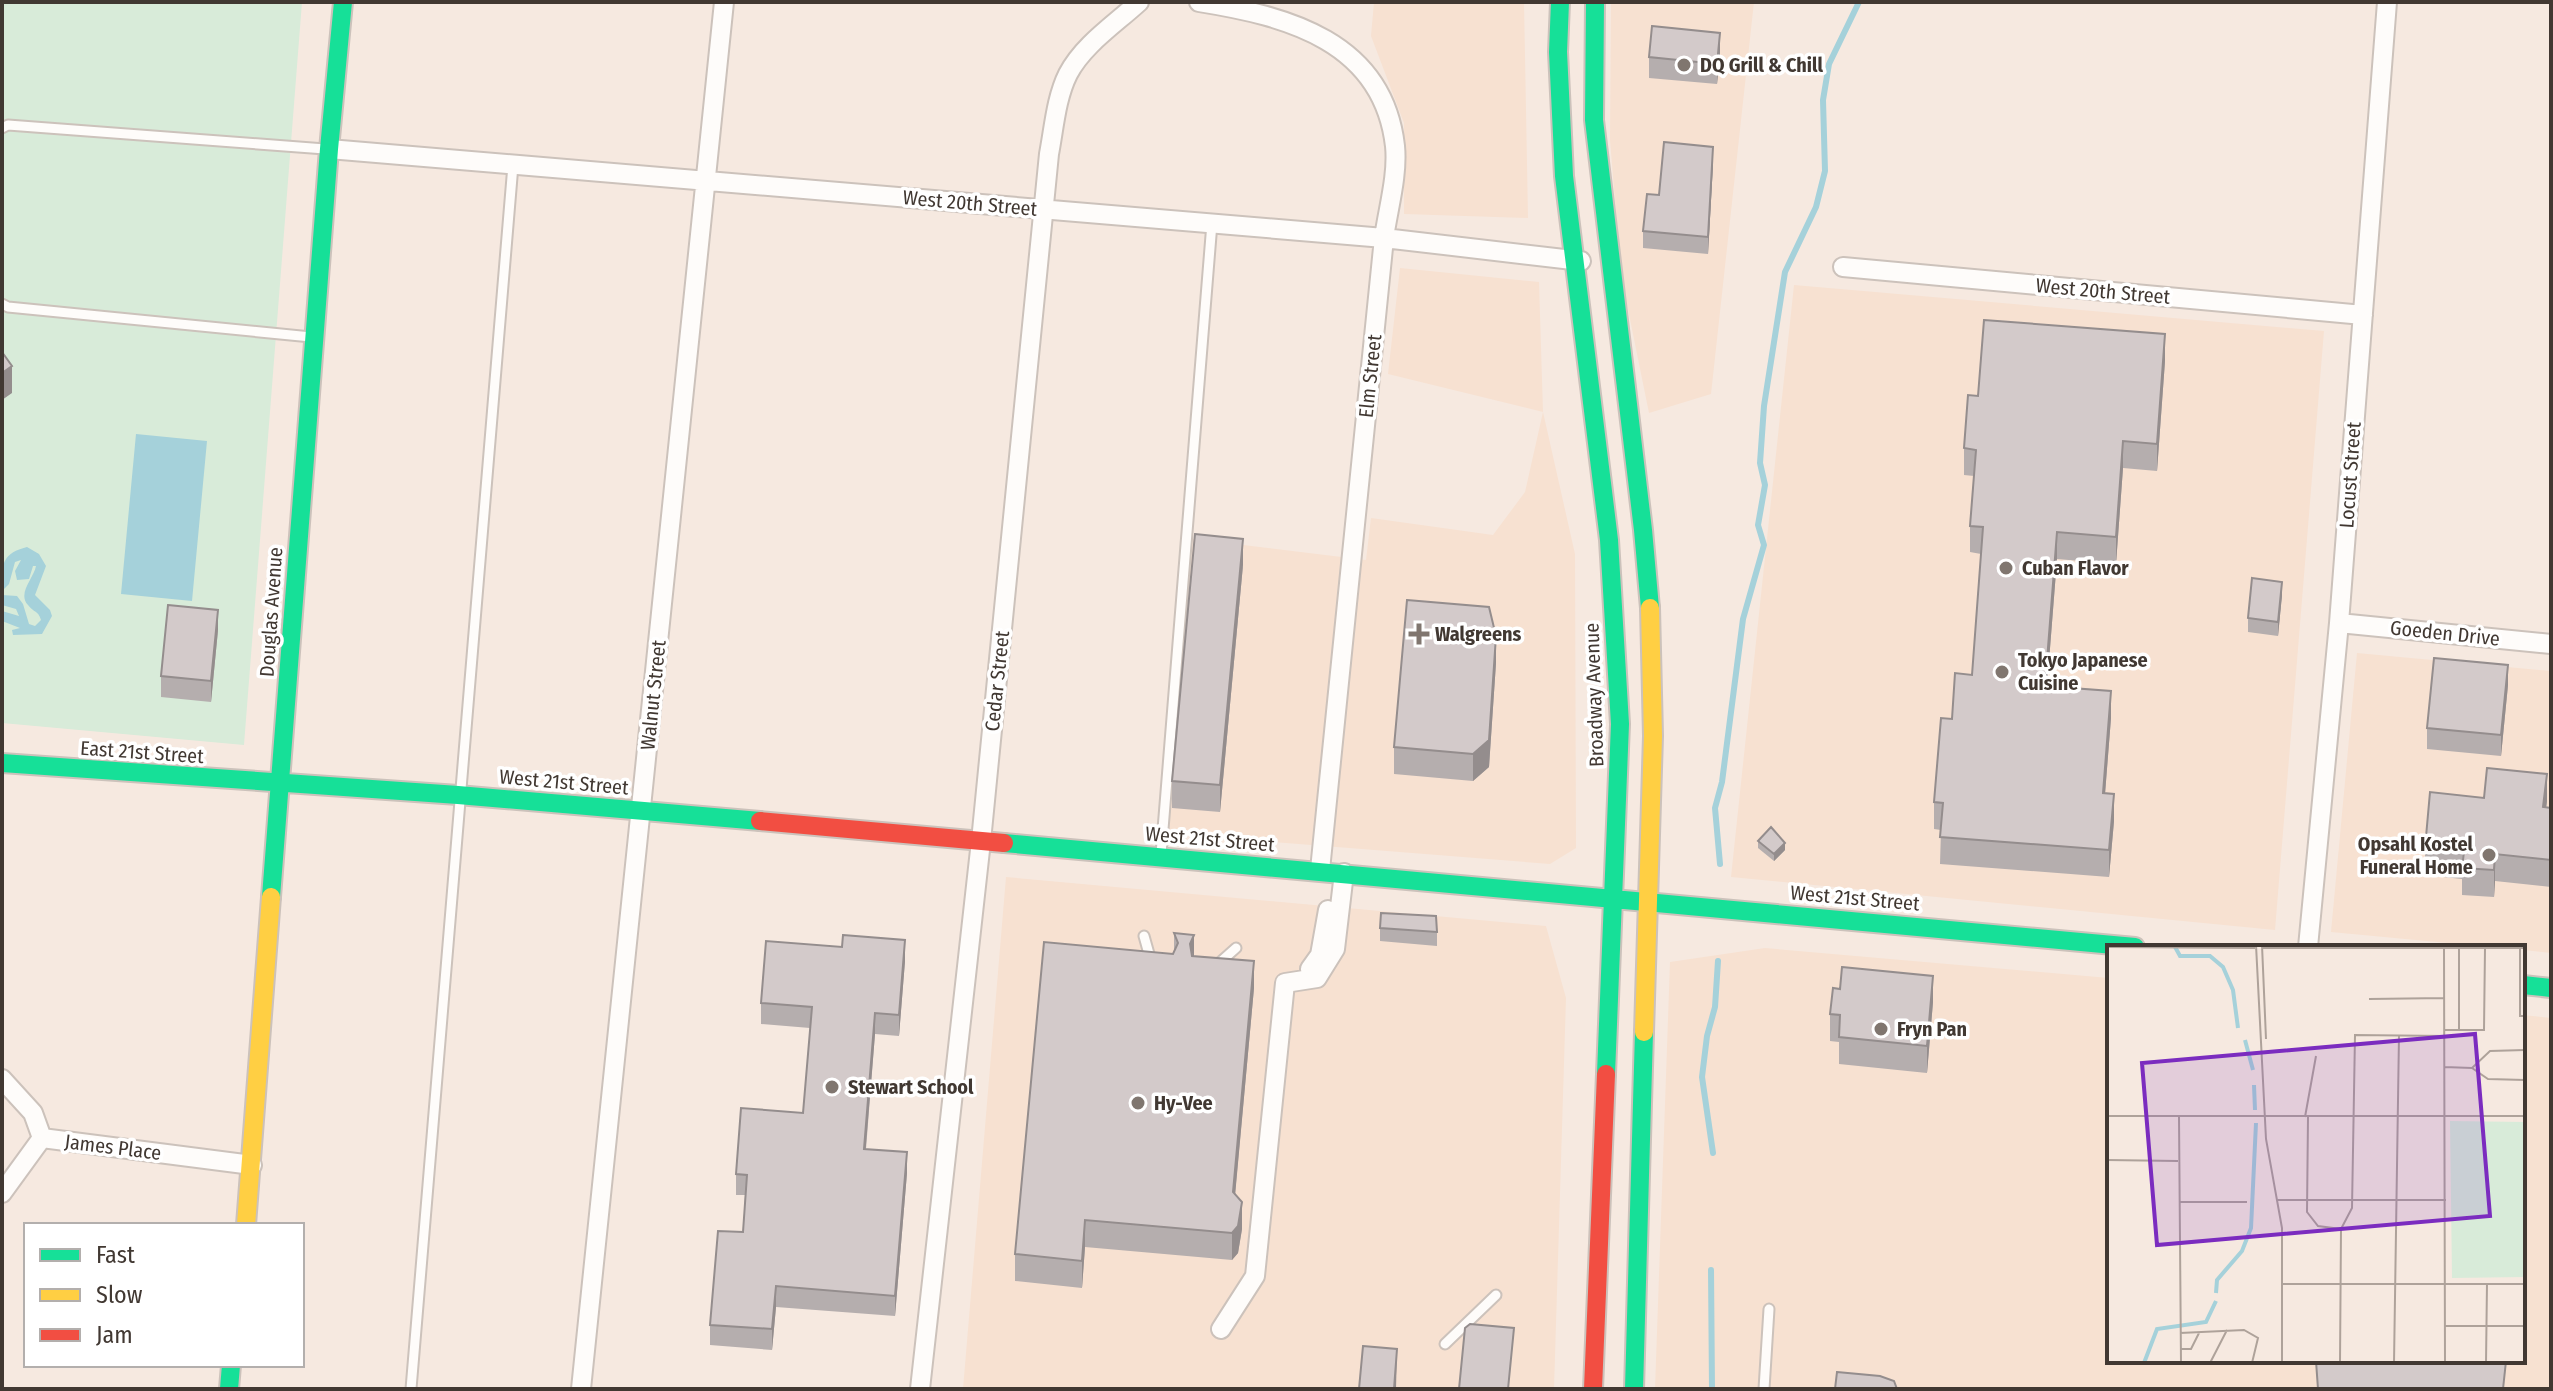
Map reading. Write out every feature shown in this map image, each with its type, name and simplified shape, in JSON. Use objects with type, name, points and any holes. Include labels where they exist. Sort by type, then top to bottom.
[{"type":"main road","name":"Douglas Avenue","points":[[246,1223],[314,337],[343,2]]},
{"type":"main road","name":"Broadway Avenue","points":[[1560,2],[1560,119],[1609,540],[1620,724],[1593,1389]]},
{"type":"main road","points":[[1595,2],[1594,120],[1643,530],[1652,635],[1653,736],[1634,1389]]},
{"type":"main road","name":"East 21st Street","points":[[2,763],[279,784]]},
{"type":"main road","name":"West 21st Street","points":[[279,784],[458,795],[1332,871],[2114,945]]},
{"type":"main road","points":[[2525,985],[2551,988]]},
{"type":"main road","points":[[229,1389],[231,1367]]},
{"type":"street","name":"Walnut Street","points":[[581,1389],[724,2]]},
{"type":"street","name":"Cedar Street","points":[[920,1389],[981,841],[1046,210],[1049,154],[1058,104],[1068,75],[1081,55],[1139,2]]},
{"type":"street","name":"Elm Street","points":[[1199,2],[1251,10],[1292,23],[1344,52],[1377,89],[1387,111],[1395,148],[1384,238],[1327,918],[1320,955],[1301,981],[1285,983],[1255,1276],[1221,1329]]},
{"type":"street","name":"Locust Street","points":[[2308,945],[2339,623],[2387,2]]},
{"type":"street","name":"West 20th Street","points":[[329,149],[1384,238],[1610,264]]},
{"type":"street","name":"West 20th Street","points":[[1843,267],[2363,315]]},
{"type":"street","name":"Goeden Drive","points":[[2339,623],[2551,644]]},
{"type":"street","points":[[2,1079],[33,1113],[42,1138]]},
{"type":"street","name":"James Place","points":[[2,1193],[42,1138],[252,1165]]},
{"type":"lane","points":[[2,128],[8,125],[329,149]]},
{"type":"lane","points":[[411,1389],[458,795],[513,165]]},
{"type":"lane","points":[[1161,857],[1212,223]]},
{"type":"lane","points":[[2,304],[314,337]]},
{"type":"lane","points":[[1144,936],[1151,963],[1162,969]]},
{"type":"lane","points":[[1211,968],[1236,948]]},
{"type":"lane","points":[[1445,1344],[1496,1295]]},
{"type":"lane","points":[[1764,1389],[1769,1309]]},
{"type":"shaded area","points":[[1374,2],[1524,2],[1528,218],[1404,214],[1404,123],[1371,36]]},
{"type":"shaded area","points":[[1611,2],[1754,2],[1711,394],[1649,413],[1621,275],[1610,140]]},
{"type":"shaded area","points":[[1400,268],[1539,282],[1543,412],[1388,374]]},
{"type":"shaded area","points":[[1794,285],[2324,331],[2275,930],[1731,877]]},
{"type":"shaded area","points":[[1543,412],[1575,554],[1576,848],[1550,864],[1159,833],[1186,538],[1366,560],[1371,518],[1493,535],[1525,492]]},
{"type":"shaded area","points":[[2357,653],[2551,671],[2551,953],[2525,950],[2525,945],[2469,945],[2331,932]]},
{"type":"shaded area","points":[[1006,877],[1546,926],[1566,998],[1554,1389],[963,1389]]},
{"type":"shaded area","points":[[1765,948],[2107,978],[2107,1363],[2525,1363],[2525,1015],[2551,1018],[2551,1389],[1655,1389],[1670,962]]},
{"type":"green space","points":[[2,2],[302,2],[244,745],[2,723]]},
{"type":"water","points":[[136,434],[207,441],[192,601],[121,594]]},
{"type":"water","points":[[27,547],[39,554],[46,566],[35,595],[52,616],[42,634],[13,635],[12,630],[20,628],[2,621],[2,611],[19,616],[16,609],[2,605],[2,595],[17,596],[29,624],[35,626],[41,620],[24,596],[36,566],[33,566],[29,579],[17,580],[15,571],[21,560],[15,562],[9,584],[2,591],[4,562],[12,553]]},
{"type":"building","points":[[1652,26],[1720,33],[1717,64],[1649,57]]},
{"type":"building","points":[[1664,142],[1713,147],[1708,237],[1643,231],[1647,194],[1659,195]]},
{"type":"building","points":[[1984,320],[2165,334],[2157,444],[2123,441],[2116,537],[2057,532],[2045,686],[2111,691],[2103,793],[2114,794],[2109,850],[1940,837],[1943,803],[1934,802],[1941,718],[1952,719],[1955,673],[1972,675],[1983,527],[1970,526],[1976,450],[1964,448],[1968,395],[1978,396]]},
{"type":"building","points":[[2,352],[12,366],[2,373]]},
{"type":"building","points":[[1195,534],[1243,539],[1220,785],[1172,781]]},
{"type":"building","points":[[2252,578],[2282,582],[2278,622],[2248,618]]},
{"type":"building","name":"Walgreens","points":[[1407,600],[1489,607],[1496,636],[1489,740],[1473,754],[1394,747]]},
{"type":"building","points":[[168,605],[218,610],[211,681],[161,676]]},
{"type":"building","points":[[2434,658],[2508,665],[2501,735],[2427,728]]},
{"type":"building","name":"Opsahl Kostel Funeral Home","points":[[2487,768],[2547,774],[2543,807],[2551,808],[2551,860],[2495,854],[2494,870],[2462,868],[2464,852],[2425,848],[2430,792],[2484,798]]},
{"type":"building","points":[[1771,827],[1785,843],[1774,854],[1758,841]]},
{"type":"building","points":[[1381,913],[1436,916],[1437,932],[1380,928]]},
{"type":"building","name":"Hy-Vee","points":[[1174,933],[1194,935],[1190,944],[1192,956],[1254,961],[1233,1192],[1242,1202],[1238,1226],[1232,1233],[1085,1220],[1082,1261],[1015,1254],[1044,942],[1173,954],[1178,943]]},
{"type":"building","points":[[843,935],[905,940],[899,1015],[875,1013],[864,1149],[907,1152],[895,1296],[776,1286],[772,1329],[710,1325],[718,1231],[743,1232],[747,1175],[736,1174],[741,1108],[803,1113],[812,1007],[761,1003],[766,941],[842,947]]},
{"type":"building","points":[[1842,967],[1933,976],[1927,1046],[1839,1037],[1840,1015],[1830,1014],[1833,988],[1840,989]]},
{"type":"building","points":[[1470,1324],[1514,1328],[1508,1389],[1459,1389],[1465,1328]]},
{"type":"building","points":[[1363,1346],[1397,1349],[1394,1389],[1359,1389]]},
{"type":"building","points":[[2316,1363],[2506,1363],[2503,1389],[2318,1389]]},
{"type":"building","points":[[1837,1372],[1880,1376],[1894,1381],[1897,1389],[1835,1389]]},
{"type":"waterway","points":[[1720,864],[1715,808],[1722,782],[1743,619],[1764,545],[1758,525],[1765,485],[1760,463],[1764,406],[1785,272],[1816,207],[1825,171],[1823,100],[1829,64],[1859,2]]},
{"type":"waterway","points":[[1713,1153],[1702,1077],[1707,1036],[1715,1007],[1718,961]]},
{"type":"waterway","points":[[1711,1270],[1712,1389]]},
{"type":"traffic: fast","points":[[271,897],[343,2]]},
{"type":"traffic: fast","points":[[1560,2],[1558,52],[1564,176],[1609,540],[1620,724],[1606,1074]]},
{"type":"traffic: fast","points":[[1595,2],[1594,120],[1650,608]]},
{"type":"traffic: fast","points":[[2,763],[458,795],[760,821]]},
{"type":"traffic: fast","points":[[1004,843],[2113,945]]},
{"type":"traffic: fast","points":[[2525,985],[2551,988]]},
{"type":"traffic: fast","points":[[1634,1389],[1644,1032]]},
{"type":"traffic: fast","points":[[229,1389],[231,1367]]},
{"type":"traffic: slow","points":[[1644,1032],[1653,736],[1650,608]]},
{"type":"traffic: slow","points":[[246,1223],[271,897]]},
{"type":"traffic: jam","points":[[760,821],[1004,843]]},
{"type":"traffic: jam","points":[[1593,1389],[1606,1074]]},
{"type":"place","name":"DQ Grill & Chill","points":[[1684,65]]},
{"type":"place","name":"Cuban Flavor","points":[[2006,568]]},
{"type":"place","name":"Walgreens","points":[[1419,634]]},
{"type":"place","name":"Tokyo Japanese Cuisine","points":[[2002,672]]},
{"type":"place","name":"Opsahl Kostel Funeral Home","points":[[2489,855]]},
{"type":"place","name":"Fryn Pan","points":[[1881,1029]]},
{"type":"place","name":"Stewart School","points":[[832,1087]]},
{"type":"place","name":"Hy-Vee","points":[[1138,1103]]}]
